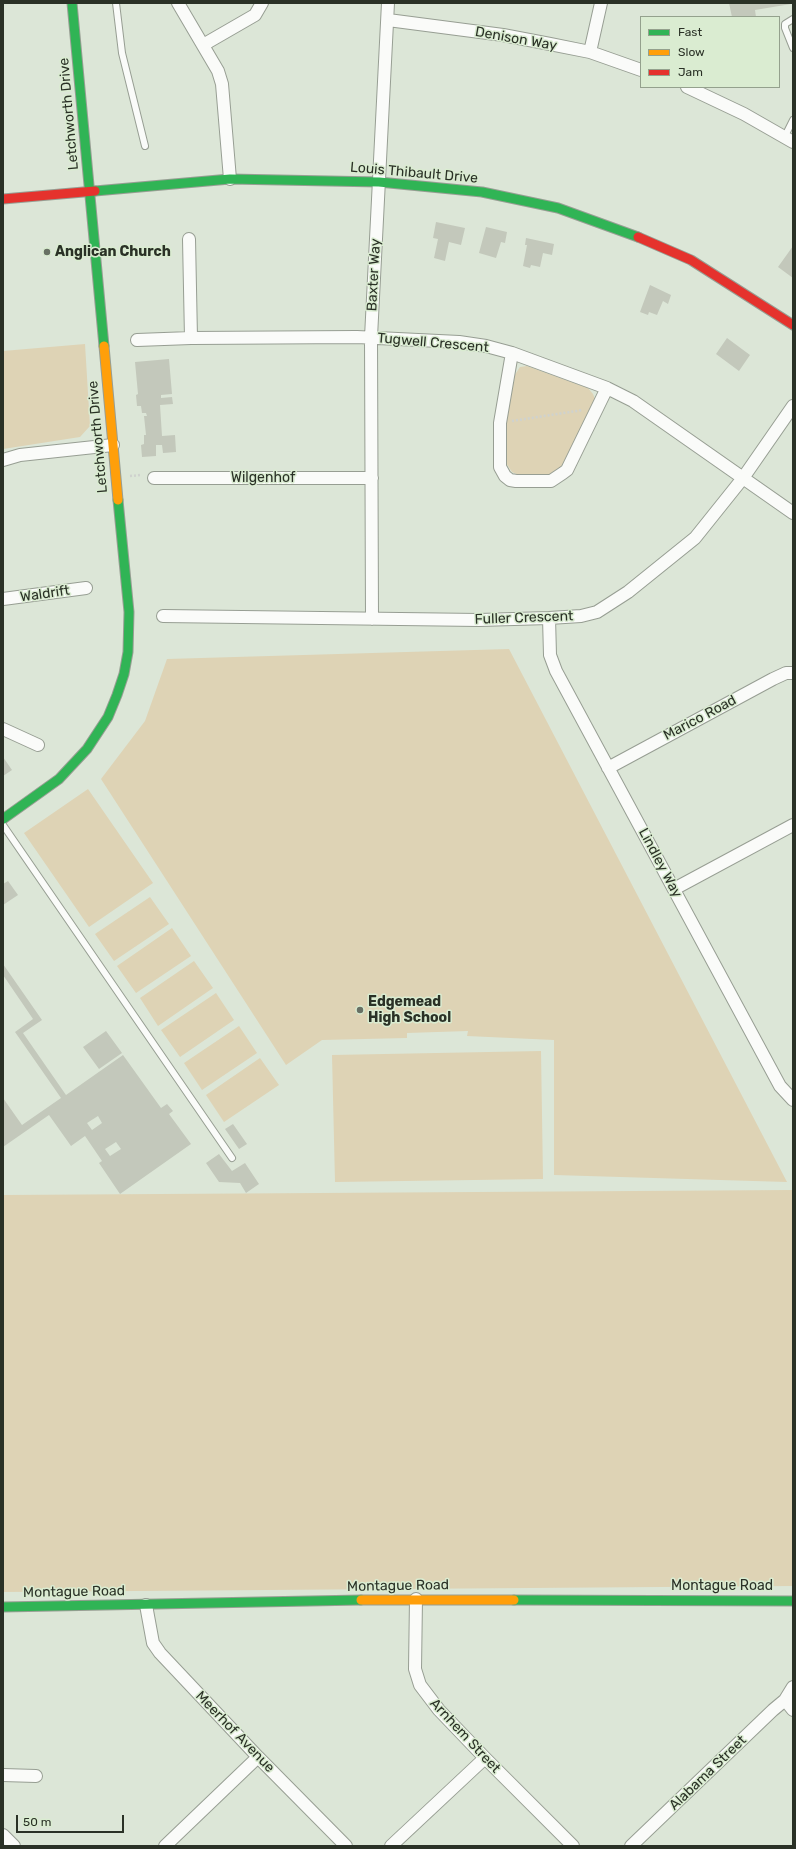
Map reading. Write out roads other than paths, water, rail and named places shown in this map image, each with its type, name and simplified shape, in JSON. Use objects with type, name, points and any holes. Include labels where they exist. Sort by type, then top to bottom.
[{"type":"street","name":"Letchworth Drive","points":[[3,819],[60,779],[80,758],[108,717],[122,682],[128,652],[129,612],[72,3]]},
{"type":"street","points":[[178,3],[218,71],[222,84],[230,179]]},
{"type":"street","points":[[203,45],[254,14],[262,3]]},
{"type":"street","name":"Baxter Way","points":[[372,619],[371,337],[388,3]]},
{"type":"street","points":[[590,52],[601,3]]},
{"type":"street","name":"Denison Way","points":[[388,20],[502,35],[590,52],[640,70]]},
{"type":"street","points":[[689,88],[744,114],[789,139]]},
{"type":"street","name":"Louis Thibault Drive","points":[[3,199],[230,179],[378,182],[482,192],[558,208],[622,230],[691,260],[793,325]]},
{"type":"street","points":[[189,239],[190,338]]},
{"type":"street","name":"Tugwell Crescent","points":[[137,340],[190,338],[371,337],[459,342],[486,346],[512,353],[606,388],[633,401],[793,513]]},
{"type":"street","points":[[512,353],[500,423],[500,468],[505,476],[516,481],[551,481],[560,477],[567,470],[606,388]]},
{"type":"street","name":"Fuller Crescent","points":[[163,616],[479,620],[581,616],[597,612],[622,596],[695,538],[743,478],[793,406]]},
{"type":"street","points":[[3,460],[20,455],[113,445]]},
{"type":"street","name":"Wilgenhof","points":[[154,478],[372,478]]},
{"type":"street","name":"Waldrift","points":[[3,599],[86,588]]},
{"type":"street","name":"Lindley Way","points":[[549,618],[550,655],[556,671],[780,1086],[793,1100]]},
{"type":"street","name":"Marico Road","points":[[608,768],[773,679],[786,673],[793,673]]},
{"type":"street","points":[[3,728],[38,746]]},
{"type":"street","points":[[674,890],[793,824]]},
{"type":"street","name":"Montague Road","points":[[3,1607],[416,1600],[793,1600]]},
{"type":"street","name":"Arnhem Street","points":[[416,1600],[415,1669],[420,1685],[436,1706],[485,1758],[572,1846]]},
{"type":"street","name":"Meerhof Avenue","points":[[146,1605],[153,1643],[160,1653],[258,1757],[346,1846]]},
{"type":"street","name":"Alabama Street","points":[[631,1846],[773,1710],[789,1705],[793,1687]]},
{"type":"street","points":[[165,1846],[258,1757]]},
{"type":"street","points":[[391,1846],[485,1758]]},
{"type":"street","points":[[3,1775],[36,1776]]},
{"type":"street","points":[[3,1835],[14,1846]]},
{"type":"lane","points":[[116,3],[122,53],[145,146]]},
{"type":"lane","points":[[793,19],[786,24],[785,28],[793,48]]},
{"type":"lane","points":[[789,139],[793,120]]},
{"type":"lane","points":[[3,825],[232,1158]]},
{"type":"place","name":"Anglican Church","points":[[47,252]]},
{"type":"place","name":"Edgemead High School","points":[[360,1010]]}]
